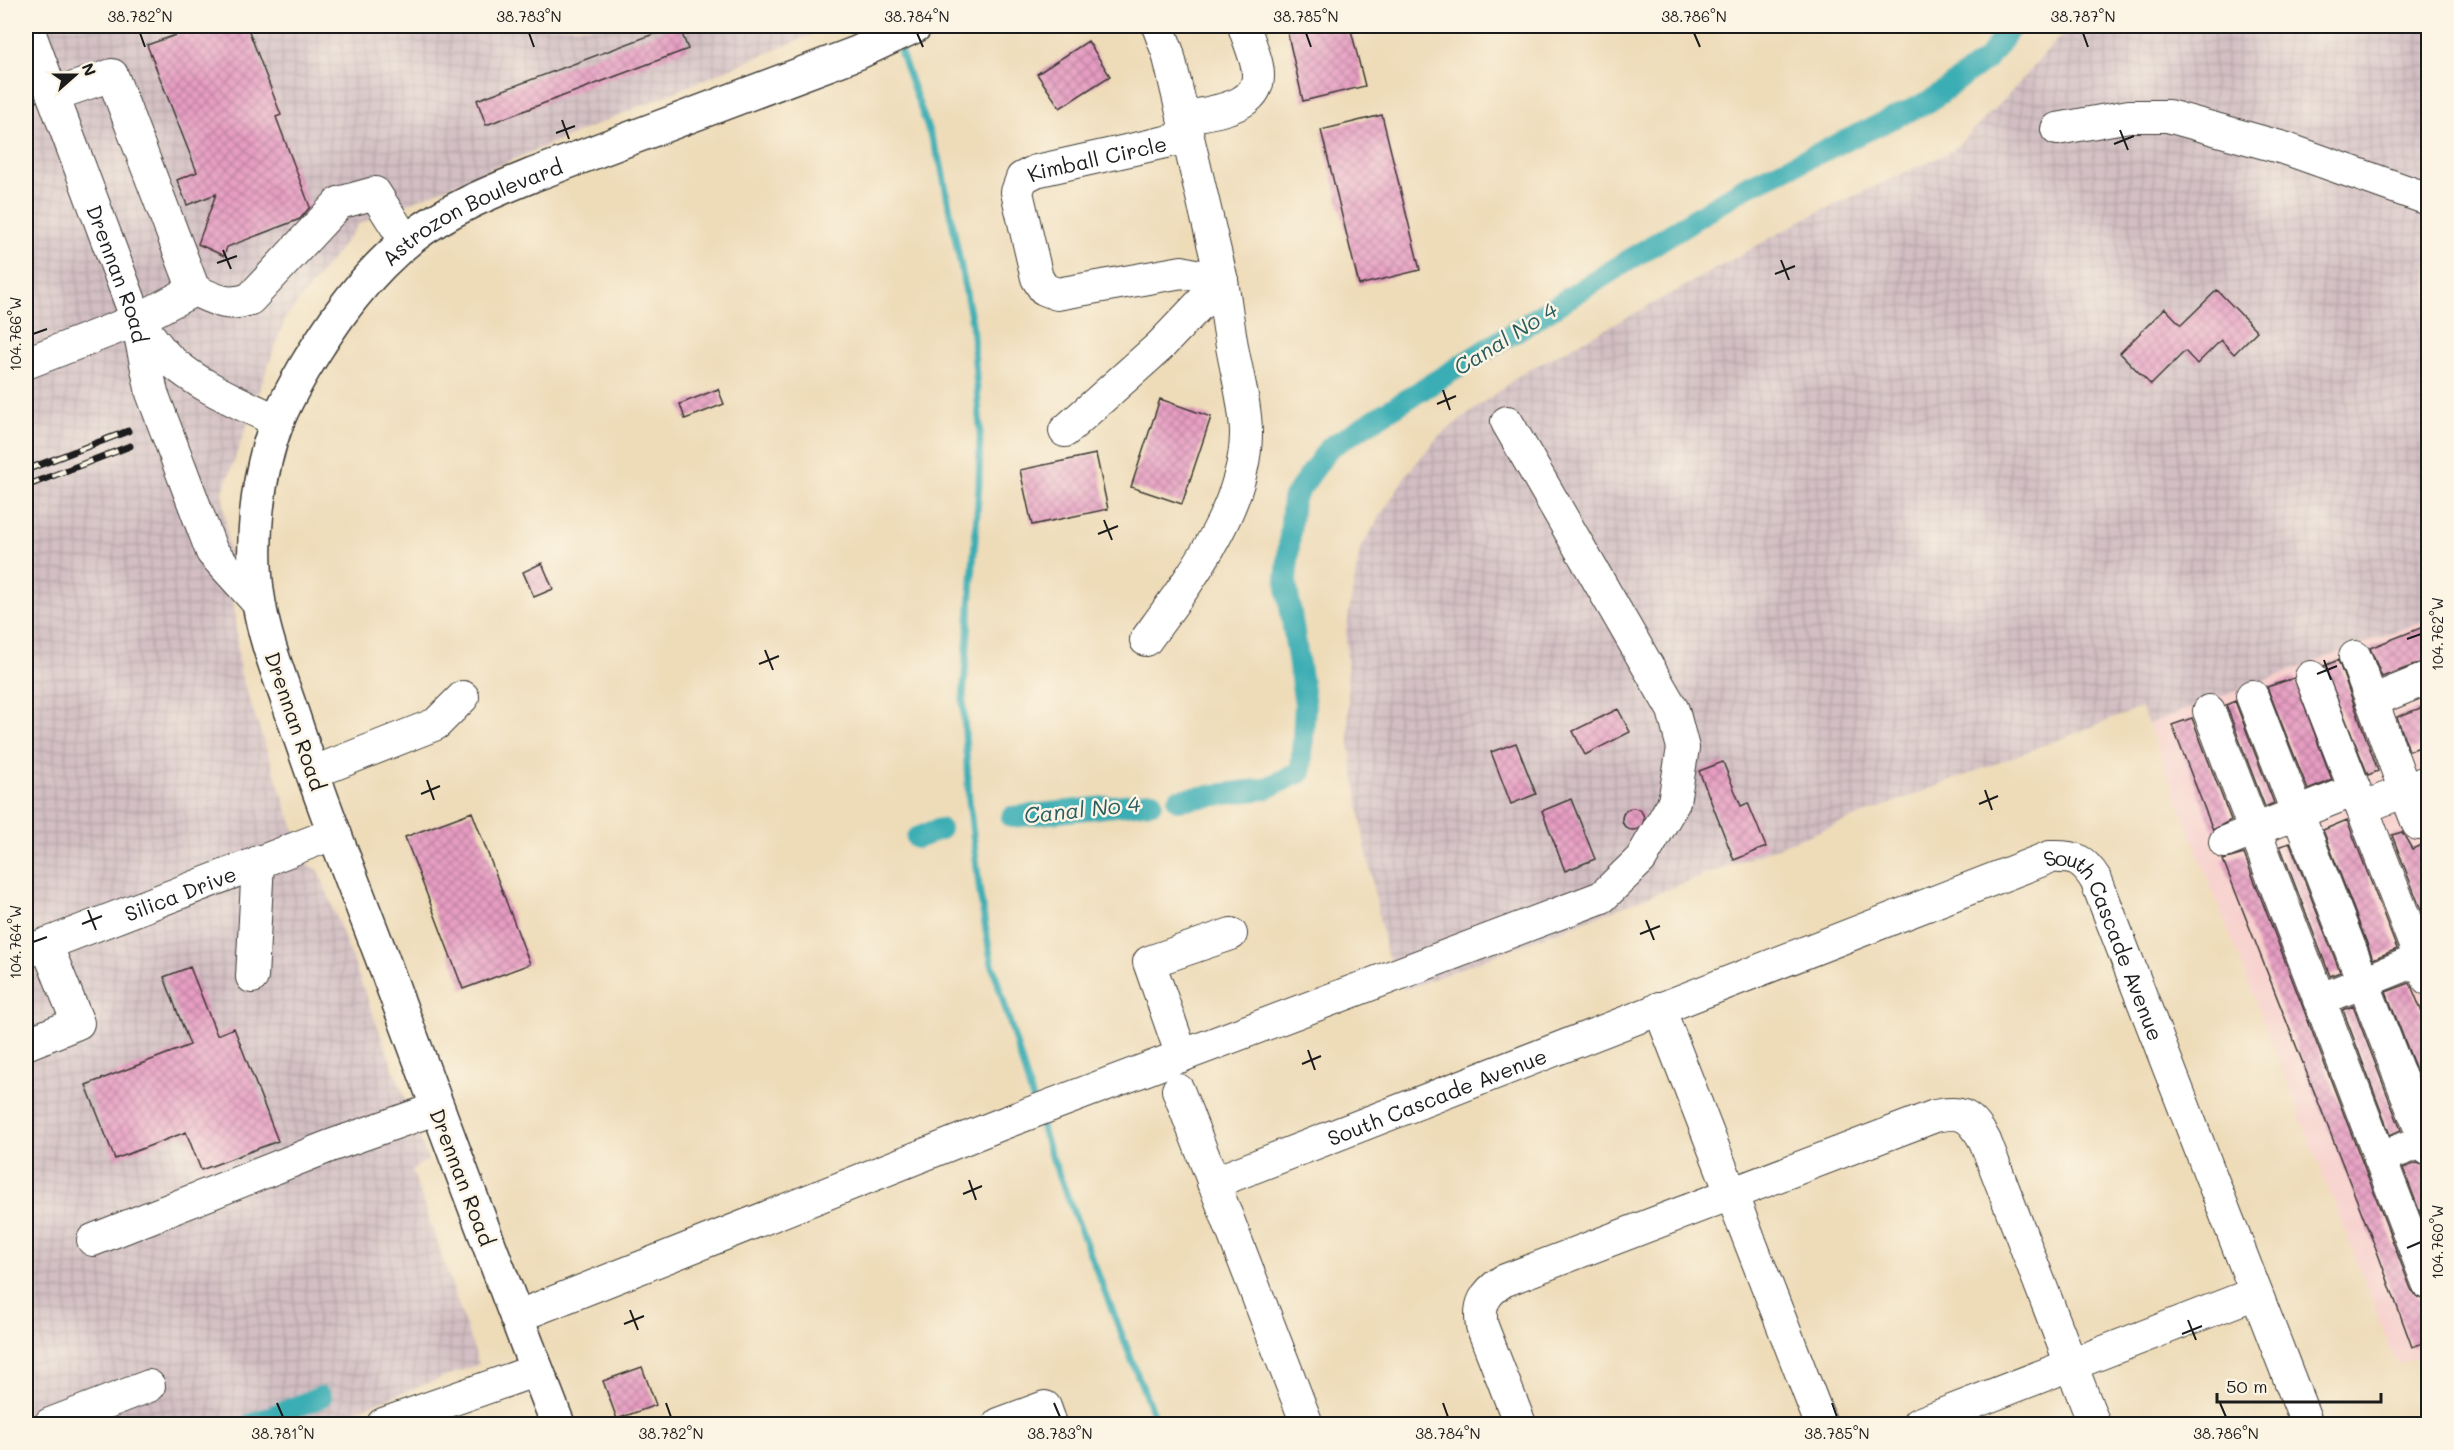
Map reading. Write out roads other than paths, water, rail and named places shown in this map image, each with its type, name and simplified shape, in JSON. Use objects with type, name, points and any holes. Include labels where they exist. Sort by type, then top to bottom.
[{"type":"main road","name":"Astrozon Boulevard","points":[[259,604],[254,556],[258,508],[277,421],[338,314],[364,281],[406,242],[444,216],[483,195],[857,53],[915,26]]},
{"type":"main road","name":"Drennan Road","points":[[259,604],[273,656],[312,773],[558,1425]]},
{"type":"street","name":"Drennan Road","points":[[27,26],[137,320],[152,393],[212,552],[259,604]]},
{"type":"street","name":"Kimball Circle","points":[[1158,26],[1168,53],[1186,127],[1222,281],[1182,272],[1057,294],[1044,289],[1036,278],[1017,192],[1022,178],[1036,171],[1186,127]]},
{"type":"street","points":[[1186,127],[1242,104],[1253,95],[1258,81],[1257,67],[1244,26]]},
{"type":"street","points":[[52,94],[112,75],[194,290],[223,303],[236,303],[250,299],[339,203],[375,193],[406,242]]},
{"type":"street","points":[[2057,129],[2129,116],[2168,116],[2287,149],[2428,199]]},
{"type":"street","points":[[1065,431],[1159,347],[1222,281]]},
{"type":"street","points":[[1146,640],[1192,576],[1224,516],[1241,475],[1246,434],[1244,413],[1222,281]]},
{"type":"street","points":[[26,363],[137,320],[194,290]]},
{"type":"street","points":[[137,320],[168,358],[191,375],[214,390],[277,421]]},
{"type":"street","points":[[516,1317],[1004,1124],[1602,897],[1641,859],[1674,802],[1683,748],[1673,710],[1507,422]]},
{"type":"street","points":[[2355,657],[2372,701],[2417,786],[2418,824],[2428,820]]},
{"type":"street","points":[[2311,677],[2426,965],[2363,982],[2319,1000]]},
{"type":"street","points":[[2372,701],[2428,678]]},
{"type":"street","points":[[2252,696],[2427,1143],[2380,1158]]},
{"type":"street","points":[[312,773],[436,724],[464,698]]},
{"type":"street","points":[[2209,711],[2239,836],[2319,1000],[2428,1283]]},
{"type":"street","points":[[2239,836],[2297,813],[2417,786]]},
{"type":"street","name":"Silica Drive","points":[[36,948],[335,833]]},
{"type":"street","name":"South Cascade Avenue","points":[[1213,1183],[2050,857],[2076,858],[2087,866],[2096,880],[2307,1425]]},
{"type":"street","points":[[252,977],[258,862]]},
{"type":"street","points":[[1182,1056],[1149,962],[1231,933]]},
{"type":"street","points":[[26,1044],[78,1023],[36,948]]},
{"type":"street","points":[[1659,1008],[1821,1425]]},
{"type":"street","points":[[1178,1090],[1307,1425]]},
{"type":"street","points":[[93,1240],[326,1139],[438,1108]]},
{"type":"street","points":[[1520,1425],[1482,1326],[1480,1313],[1483,1301],[1490,1290],[1503,1281],[1935,1116],[1951,1112],[1965,1115],[1977,1126],[1985,1141],[2094,1425]]},
{"type":"street","points":[[1918,1425],[2256,1293]]},
{"type":"street","points":[[383,1425],[537,1370]]},
{"type":"street","points":[[50,1425],[148,1386]]},
{"type":"street","points":[[999,1425],[1045,1407],[1051,1425]]},
{"type":"waterway","name":"Canal No 4","points":[[1178,800],[1264,789],[1301,772],[1305,704],[1286,581],[1293,499],[1329,448],[1744,188],[1930,101],[1987,59],[2012,26]]},
{"type":"waterway","points":[[898,45],[941,165],[972,323],[980,429],[979,486],[963,699],[969,800],[980,894],[991,960],[1034,1103]]},
{"type":"waterway","name":"Canal No 4","points":[[1012,817],[1152,802]]},
{"type":"waterway","name":"Canal No 4","points":[[917,838],[940,829]]},
{"type":"waterway","points":[[1039,1119],[1157,1424]]},
{"type":"waterway","name":"Canal No 4","points":[[252,1424],[321,1397]]},
{"type":"railway","points":[[26,470],[128,431]]},
{"type":"railway","points":[[26,486],[130,446]]}]
